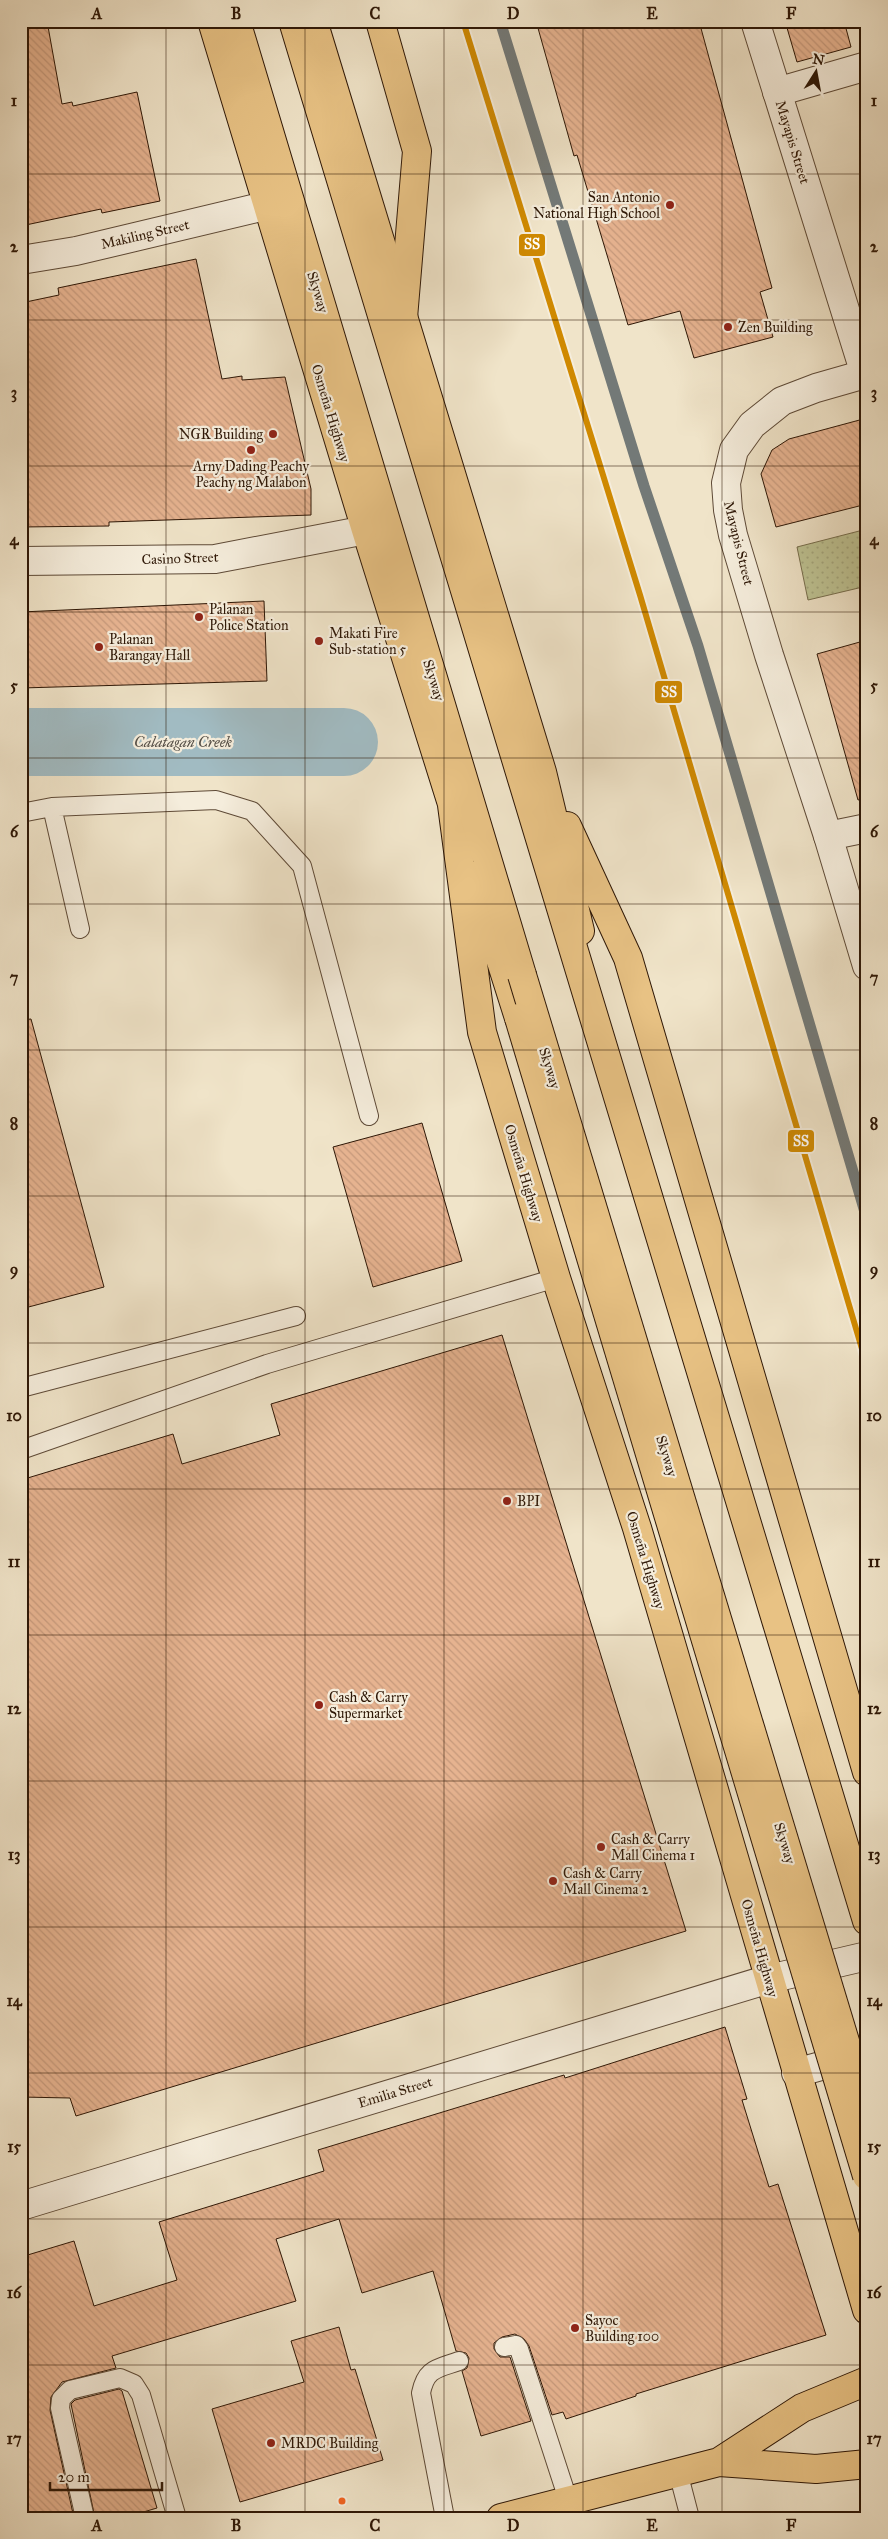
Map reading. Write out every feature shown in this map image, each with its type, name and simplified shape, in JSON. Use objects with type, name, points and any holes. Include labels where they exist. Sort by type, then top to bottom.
[{"type":"main road","name":"Osmeña Highway","points":[[212,21],[366,530],[519,1018],[867,2176]]},
{"type":"main road","name":"Skyway","points":[[236,21],[525,985],[867,2114]]},
{"type":"main road","points":[[293,21],[867,1922]]},
{"type":"main road","points":[[313,21],[542,772],[585,953],[867,1884]]},
{"type":"main road","points":[[380,21],[417,151],[403,318]]},
{"type":"main road","points":[[542,772],[628,958],[867,1772]]},
{"type":"main road","name":"Osmeña Highway","points":[[452,805],[482,1032],[556,1278],[637,1528],[867,2310]]},
{"type":"main road","points":[[719,2462],[802,2408],[867,2381]]},
{"type":"main road","points":[[501,2518],[571,2508],[678,2472],[719,2462],[816,2469],[867,2464]]},
{"type":"street","name":"Mayapis Street","points":[[755,21],[866,374],[816,388],[782,401],[752,425],[734,450],[726,483],[728,510],[769,655],[828,836],[867,966]]},
{"type":"street","points":[[777,92],[867,66]]},
{"type":"street","name":"Makiling Street","points":[[21,260],[76,251],[269,205]]},
{"type":"street","name":"Casino Street","points":[[21,561],[215,559],[366,530]]},
{"type":"street","points":[[828,836],[867,828]]},
{"type":"street","name":"Emilia Street","points":[[21,2206],[769,1979],[867,1956]]},
{"type":"street","points":[[796,2073],[867,2053]]},
{"type":"lane","points":[[21,813],[52,807],[216,800],[252,810],[302,866],[369,1116]]},
{"type":"lane","points":[[52,807],[80,929]]},
{"type":"lane","points":[[21,1450],[267,1364],[556,1278]]},
{"type":"lane","points":[[21,1388],[296,1316]]},
{"type":"lane","points":[[504,2346],[516,2345],[519,2349],[571,2508]]},
{"type":"lane","points":[[445,2518],[421,2394],[423,2380],[431,2371],[458,2361]]},
{"type":"lane","points":[[85,2518],[60,2408],[61,2399],[70,2390],[120,2378],[134,2384],[141,2395],[177,2518]]},
{"type":"lane","points":[[678,2472],[690,2518]]},
{"type":"green space","points":[[867,529],[867,586],[808,600],[797,547]]},
{"type":"building","points":[[21,21],[47,21],[62,104],[72,102],[73,106],[137,92],[160,201],[102,213],[101,209],[21,226]]},
{"type":"building","points":[[536,21],[699,21],[772,288],[760,292],[773,337],[694,358],[680,311],[628,325],[577,155],[574,156]]},
{"type":"building","points":[[785,21],[844,21],[851,47],[797,62]]},
{"type":"building","points":[[196,259],[222,379],[242,376],[242,380],[285,377],[311,489],[311,515],[109,522],[109,526],[21,527],[21,303],[59,295],[58,288]]},
{"type":"building","points":[[867,418],[867,504],[776,527],[761,474],[772,450],[789,439]]},
{"type":"building","name":"Palanan Barangay Hall","points":[[264,601],[267,681],[21,688],[21,612]]},
{"type":"building","points":[[867,640],[867,798],[858,800],[817,654]]},
{"type":"building","points":[[31,1019],[104,1287],[21,1309],[21,1020]]},
{"type":"building","points":[[422,1123],[462,1261],[373,1287],[333,1147]]},
{"type":"building","name":"Cash & Carry Supermarket","points":[[502,1335],[686,1931],[76,2116],[70,2098],[21,2097],[21,1480],[173,1434],[182,1464],[280,1435],[271,1404]]},
{"type":"building","points":[[725,2027],[747,2099],[742,2100],[769,2187],[778,2184],[826,2335],[636,2394],[636,2396],[566,2419],[563,2412],[552,2415],[529,2346],[524,2339],[515,2334],[502,2337],[494,2343],[494,2349],[500,2357],[510,2357],[531,2421],[481,2436],[462,2371],[467,2368],[469,2358],[466,2353],[456,2351],[433,2271],[362,2293],[339,2219],[276,2239],[296,2301],[112,2356],[116,2368],[62,2382],[51,2397],[50,2410],[74,2518],[21,2518],[21,2257],[74,2241],[94,2306],[177,2280],[159,2222],[324,2171],[318,2150],[564,2075],[565,2078]]},
{"type":"building","points":[[339,2327],[351,2370],[355,2369],[383,2460],[240,2502],[212,2409],[304,2382],[291,2341]]},
{"type":"building","points":[[119,2389],[122,2391],[157,2508],[123,2518],[95,2518],[71,2404],[75,2400]]},
{"type":"waterway","points":[[500,21],[644,486],[698,646],[867,1219]]},
{"type":"waterway","name":"Calatagan Creek","points":[[21,742],[344,742]]},
{"type":"transit line","name":"SS","points":[[463,21],[640,595],[867,1366]]},
{"type":"place","name":"San Antonio National High School","points":[[670,205]]},
{"type":"place","name":"Zen Building","points":[[728,327]]},
{"type":"place","name":"NGR Building","points":[[273,434]]},
{"type":"place","name":"Arny Dading Peachy Peachy ng Malabon","points":[[251,450]]},
{"type":"place","name":"Palanan Police Station","points":[[199,617]]},
{"type":"place","name":"Makati Fire Sub-station 5","points":[[319,641]]},
{"type":"place","name":"Palanan Barangay Hall","points":[[99,647]]},
{"type":"place","name":"BPI","points":[[507,1501]]},
{"type":"place","name":"Cash & Carry Supermarket","points":[[319,1705]]},
{"type":"place","name":"Cash & Carry Mall Cinema 1","points":[[601,1847]]},
{"type":"place","name":"Cash & Carry Mall Cinema 2","points":[[553,1881]]},
{"type":"place","name":"Sayoc Building 100","points":[[575,2328]]},
{"type":"place","name":"MRDC Building","points":[[271,2443]]}]
